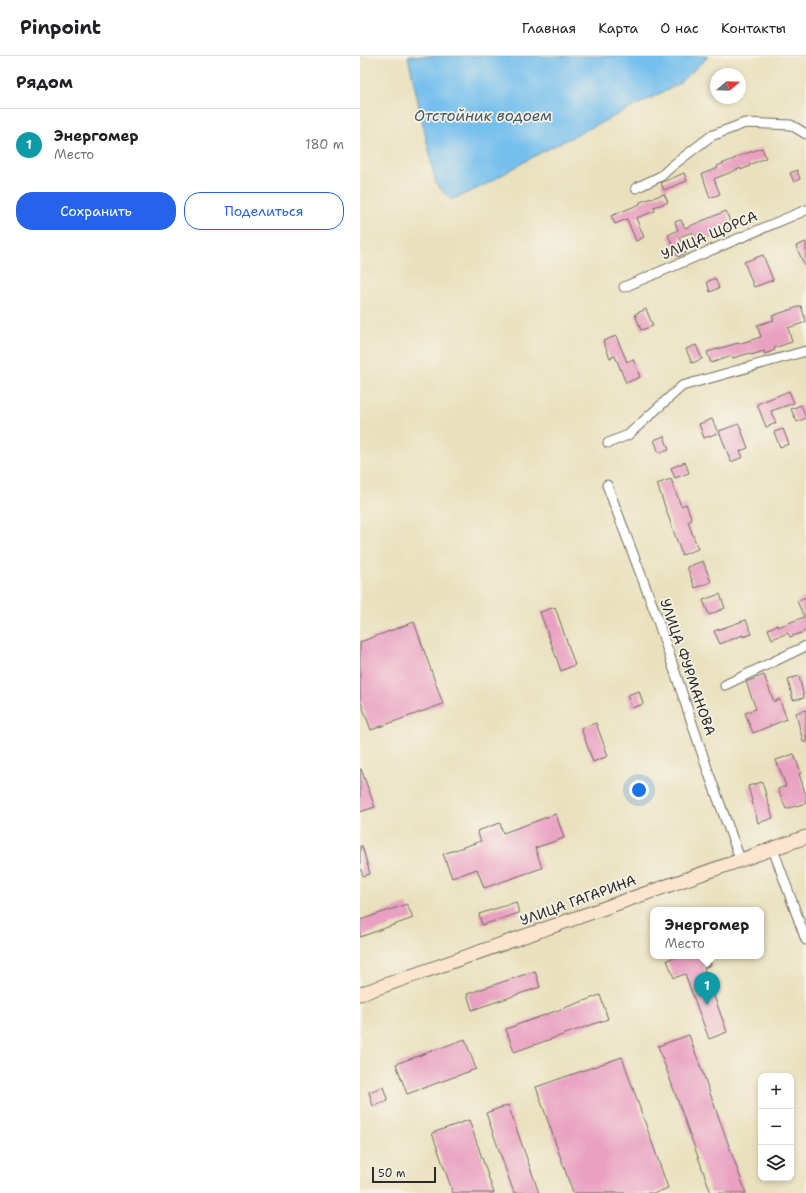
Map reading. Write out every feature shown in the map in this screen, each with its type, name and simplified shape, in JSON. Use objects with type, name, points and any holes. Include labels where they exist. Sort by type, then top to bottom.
[{"type":"main road","name":"УЛИЦА ГАГАРИНА","points":[[360,994],[806,837]]},
{"type":"street","points":[[636,188],[661,176],[711,136],[745,123],[791,125],[806,134]]},
{"type":"street","name":"УЛИЦА ЩОРСА","points":[[624,287],[806,210]]},
{"type":"street","points":[[608,443],[628,435],[682,386],[806,351]]},
{"type":"street","name":"УЛИЦА ФУРМАНОВА","points":[[607,485],[655,612],[709,774],[740,859]]},
{"type":"street","points":[[726,685],[805,649]]},
{"type":"street","points":[[773,849],[806,940]]},
{"type":"water","name":"Отстойник водоем","points":[[408,56],[707,56],[707,58],[677,85],[538,154],[483,186],[451,200],[436,184]]},
{"type":"building","points":[[762,148],[766,158],[741,170],[741,168],[714,179],[720,194],[710,198],[702,174],[718,168],[717,166],[736,157]]},
{"type":"building","points":[[797,170],[800,179],[794,182],[790,173]]},
{"type":"building","points":[[684,173],[687,181],[664,190],[661,183]]},
{"type":"building","points":[[664,194],[668,202],[654,207],[655,211],[636,218],[644,237],[636,241],[627,219],[615,224],[611,216],[640,204],[640,202]]},
{"type":"building","points":[[726,211],[732,227],[696,242],[692,232],[679,237],[686,253],[678,257],[668,235],[678,230],[675,222],[681,220],[685,228]]},
{"type":"building","points":[[806,242],[806,269],[796,246]]},
{"type":"building","points":[[763,255],[773,280],[754,287],[744,262]]},
{"type":"building","points":[[715,278],[719,288],[710,292],[707,282]]},
{"type":"building","points":[[801,306],[806,322],[788,328],[792,342],[774,348],[775,350],[765,354],[764,351],[733,358],[732,356],[711,363],[707,352],[761,337],[757,325],[774,320],[772,316]]},
{"type":"building","points":[[646,309],[653,326],[641,330],[635,314]]},
{"type":"building","points":[[616,336],[627,362],[633,359],[640,377],[626,383],[615,356],[610,358],[603,341]]},
{"type":"building","points":[[696,345],[702,359],[692,363],[686,349]]},
{"type":"building","points":[[789,391],[794,403],[771,411],[776,423],[766,427],[757,404]]},
{"type":"building","points":[[801,405],[806,418],[797,422],[791,409]]},
{"type":"building","points":[[712,419],[718,433],[704,438],[699,424]]},
{"type":"building","points":[[739,424],[748,448],[740,451],[743,457],[731,462],[719,431]]},
{"type":"building","points":[[783,429],[789,444],[780,447],[774,432]]},
{"type":"building","points":[[664,436],[669,450],[659,453],[654,440]]},
{"type":"building","points":[[685,462],[689,473],[675,478],[671,468]]},
{"type":"building","points":[[671,479],[681,506],[686,504],[692,520],[688,522],[698,549],[682,555],[657,484]]},
{"type":"building","points":[[703,561],[711,582],[695,588],[687,567]]},
{"type":"building","points":[[720,594],[725,608],[709,615],[703,600]]},
{"type":"building","points":[[806,597],[806,631],[790,637],[788,633],[772,639],[768,629],[777,625],[778,627],[804,617],[797,601]]},
{"type":"building","points":[[555,607],[575,665],[561,671],[540,612]]},
{"type":"building","points":[[746,620],[752,634],[743,637],[743,635],[720,644],[714,631]]},
{"type":"building","points":[[414,622],[443,704],[371,730],[360,700],[360,642]]},
{"type":"building","points":[[764,675],[774,702],[779,699],[787,719],[753,733],[745,713],[756,709],[746,682]]},
{"type":"building","points":[[799,676],[804,698],[793,700],[788,679]]},
{"type":"building","points":[[639,691],[643,704],[632,708],[627,695]]},
{"type":"building","points":[[806,710],[806,742],[803,742],[796,713]]},
{"type":"building","points":[[596,723],[608,756],[593,762],[581,728]]},
{"type":"building","points":[[794,754],[801,773],[799,774],[806,795],[806,803],[786,809],[778,789],[786,786],[776,760]]},
{"type":"building","points":[[360,769],[375,807],[360,812]]},
{"type":"building","points":[[762,782],[773,818],[758,823],[748,786]]},
{"type":"building","points":[[556,814],[564,838],[535,848],[542,868],[484,888],[477,869],[452,878],[443,854],[481,841],[477,831],[500,823],[503,833]]},
{"type":"building","points":[[360,846],[362,846],[370,874],[363,876],[360,867]]},
{"type":"building","points":[[516,902],[519,913],[482,925],[479,914]]},
{"type":"building","points":[[407,904],[413,918],[360,937],[360,920]]},
{"type":"building","points":[[709,959],[711,965],[704,968],[727,1032],[709,1039],[685,974],[674,978],[667,960]]},
{"type":"building","points":[[535,971],[540,987],[472,1010],[467,994]]},
{"type":"building","points":[[600,995],[608,1019],[514,1052],[506,1029]]},
{"type":"building","points":[[689,1035],[746,1193],[711,1193],[658,1046]]},
{"type":"building","points":[[465,1039],[476,1069],[407,1094],[396,1064]]},
{"type":"building","points":[[622,1057],[668,1188],[655,1193],[573,1193],[536,1087]]},
{"type":"building","points":[[383,1087],[388,1101],[373,1106],[369,1092]]},
{"type":"building","points":[[508,1105],[539,1193],[514,1193],[486,1113]]},
{"type":"building","points":[[469,1120],[494,1193],[453,1193],[432,1133]]},
{"type":"place","name":"Энергомер","points":[[707,1005]]}]
